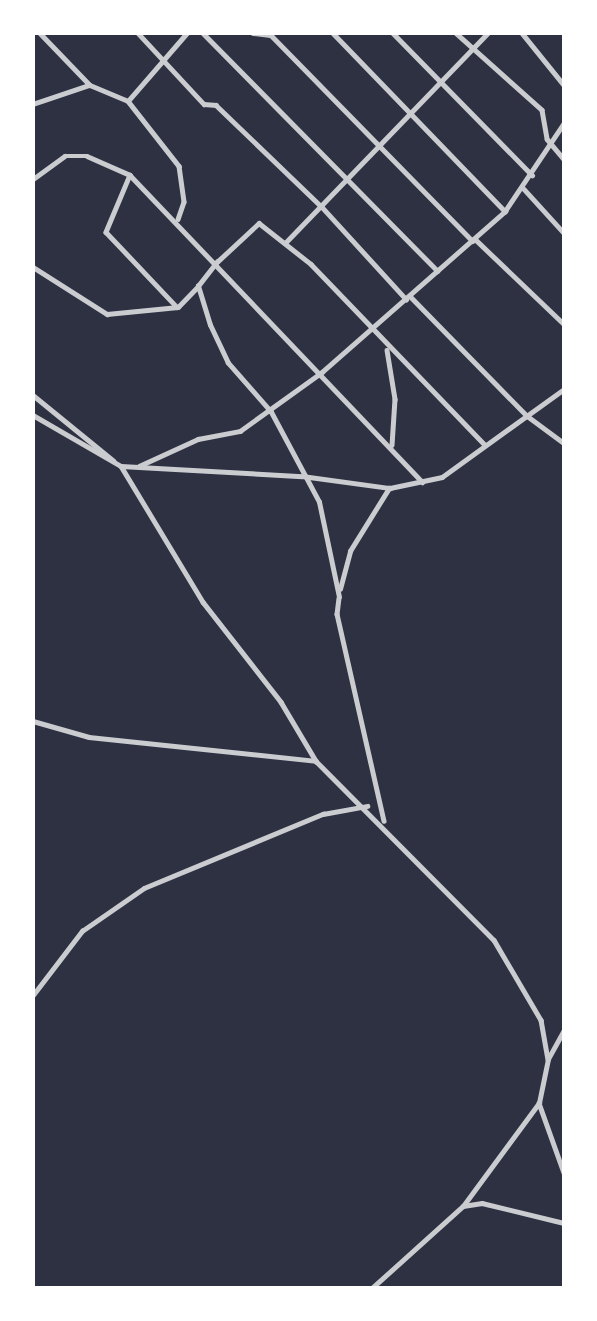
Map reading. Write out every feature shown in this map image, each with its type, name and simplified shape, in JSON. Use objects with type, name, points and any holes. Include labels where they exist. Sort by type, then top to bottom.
[{"type":"street","points":[[40,33],[90,85],[128,101],[179,166],[184,202],[178,219]]},
{"type":"street","points":[[138,33],[322,207],[408,298],[526,415],[564,443]]},
{"type":"street","points":[[128,101],[166,62],[187,33]]},
{"type":"street","points":[[203,33],[438,271]]},
{"type":"street","points":[[253,33],[271,34],[474,240],[564,324]]},
{"type":"street","points":[[332,33],[505,211]]},
{"type":"street","points":[[393,33],[532,174]]},
{"type":"street","points":[[456,33],[472,49],[497,64],[542,110],[547,139],[564,159]]},
{"type":"street","points":[[285,243],[488,33]]},
{"type":"street","points":[[522,33],[564,85]]},
{"type":"street","points":[[33,104],[90,85]]},
{"type":"street","points":[[138,466],[198,439],[240,431],[271,412],[322,372],[505,211],[524,189],[547,139],[564,123]]},
{"type":"street","points":[[33,179],[65,156],[87,156],[130,175],[178,219],[423,482]]},
{"type":"street","points":[[130,175],[107,232],[178,307]]},
{"type":"street","points":[[524,189],[564,233]]},
{"type":"street","points":[[33,267],[107,314],[178,307],[217,262],[259,223],[336,289],[368,330],[484,444]]},
{"type":"street","points":[[198,286],[228,363],[271,412],[329,533],[339,597]]},
{"type":"street","points":[[387,349],[395,399],[392,446]]},
{"type":"street","points":[[33,415],[121,466],[194,475],[302,476],[390,488],[442,477],[564,388]]},
{"type":"street","points":[[33,395],[121,466],[197,592],[281,702],[316,761],[368,806],[494,940],[541,1020],[548,1059]]},
{"type":"street","points":[[385,825],[337,614],[350,551],[390,488]]},
{"type":"street","points":[[33,721],[118,741],[316,761]]},
{"type":"street","points":[[33,995],[82,931],[144,888],[323,814],[368,806]]},
{"type":"street","points":[[372,1288],[463,1206],[539,1103],[548,1059],[564,1030]]},
{"type":"street","points":[[539,1103],[564,1173]]},
{"type":"street","points":[[463,1206],[482,1203],[564,1223]]}]
